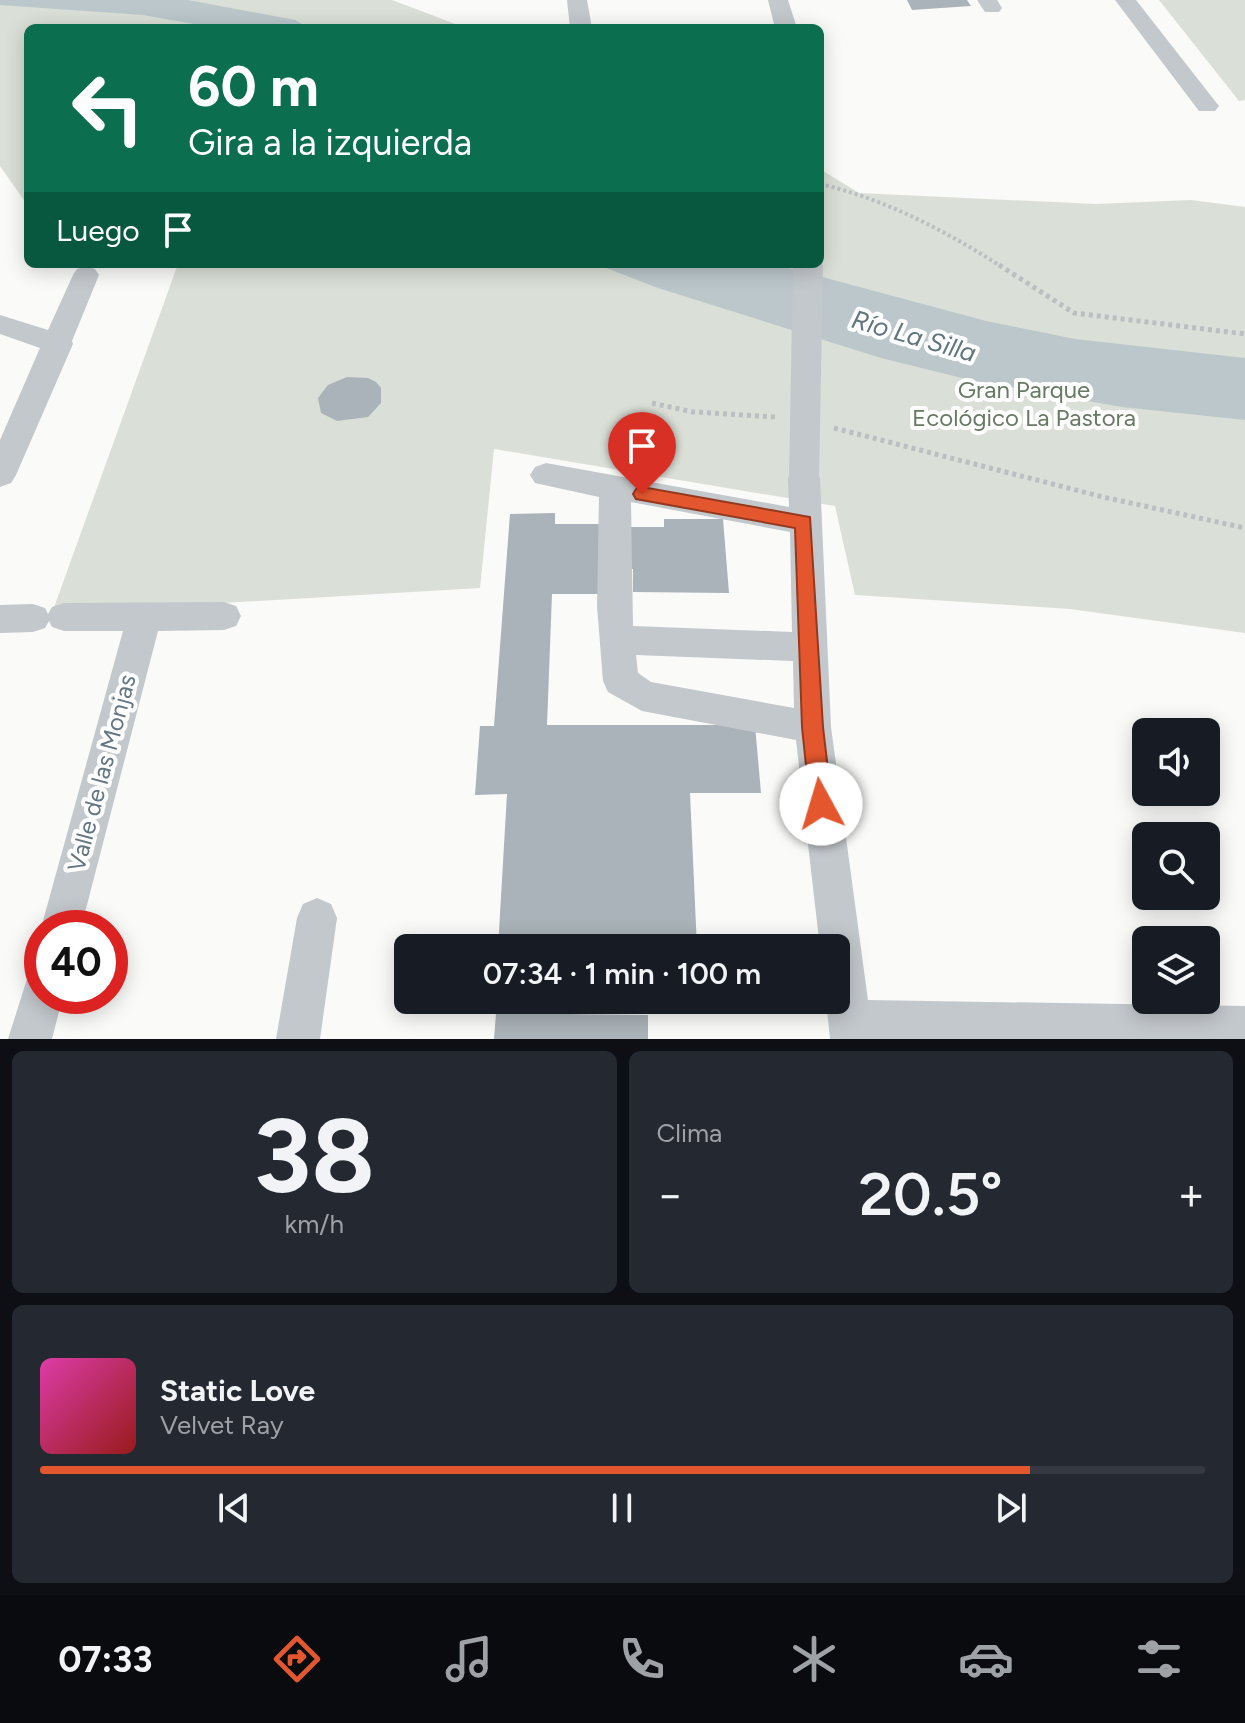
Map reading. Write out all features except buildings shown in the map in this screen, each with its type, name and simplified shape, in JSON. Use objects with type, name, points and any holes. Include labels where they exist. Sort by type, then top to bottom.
[{"type":"street","points":[[577,0],[580,24]]},
{"type":"street","points":[[778,0],[785,24]]},
{"type":"street","points":[[1125,0],[1207,106]]},
{"type":"street","points":[[808,268],[804,522],[813,727],[851,1030],[1245,1027]]},
{"type":"street","points":[[0,475],[59,344],[86,275]]},
{"type":"street","points":[[0,324],[59,344]]},
{"type":"street","points":[[546,475],[804,522]]},
{"type":"street","points":[[615,489],[616,640],[621,681],[642,695],[813,727]]},
{"type":"street","points":[[33,618],[224,616]]},
{"type":"street","name":"Valle de las Monjas","points":[[66,910],[144,618]]},
{"type":"street","points":[[616,640],[809,647]]},
{"type":"street","points":[[298,1039],[317,918]]},
{"type":"street","points":[[30,1039],[37,1014]]},
{"type":"path","points":[[824,185],[858,193],[914,218],[988,258],[1074,313],[1245,334]]},
{"type":"path","points":[[652,403],[693,412],[759,414],[788,419]]},
{"type":"path","points":[[831,427],[1103,497],[1245,528]]},
{"type":"green space","points":[[0,0],[392,0],[455,24],[24,24],[24,200],[0,166]]},
{"type":"green space","points":[[1159,0],[1245,0],[1245,100],[1239,101]]},
{"type":"green space","name":"Gran Parque Ecológico La Pastora","points":[[824,171],[859,193],[1096,204],[1191,200],[1245,207],[1245,633],[1070,609],[855,595],[835,506],[494,449],[480,588],[52,613],[177,268],[824,268]]},
{"type":"water","points":[[0,0],[188,0],[295,20],[302,24],[194,24],[143,15],[0,5]]},
{"type":"water","name":"Río La Silla","points":[[606,268],[789,268],[986,321],[1075,339],[1245,358],[1245,420],[1122,407],[970,380],[881,358],[658,288]]},
{"type":"route","points":[[642,494],[804,522],[813,727],[821,804]]}]
